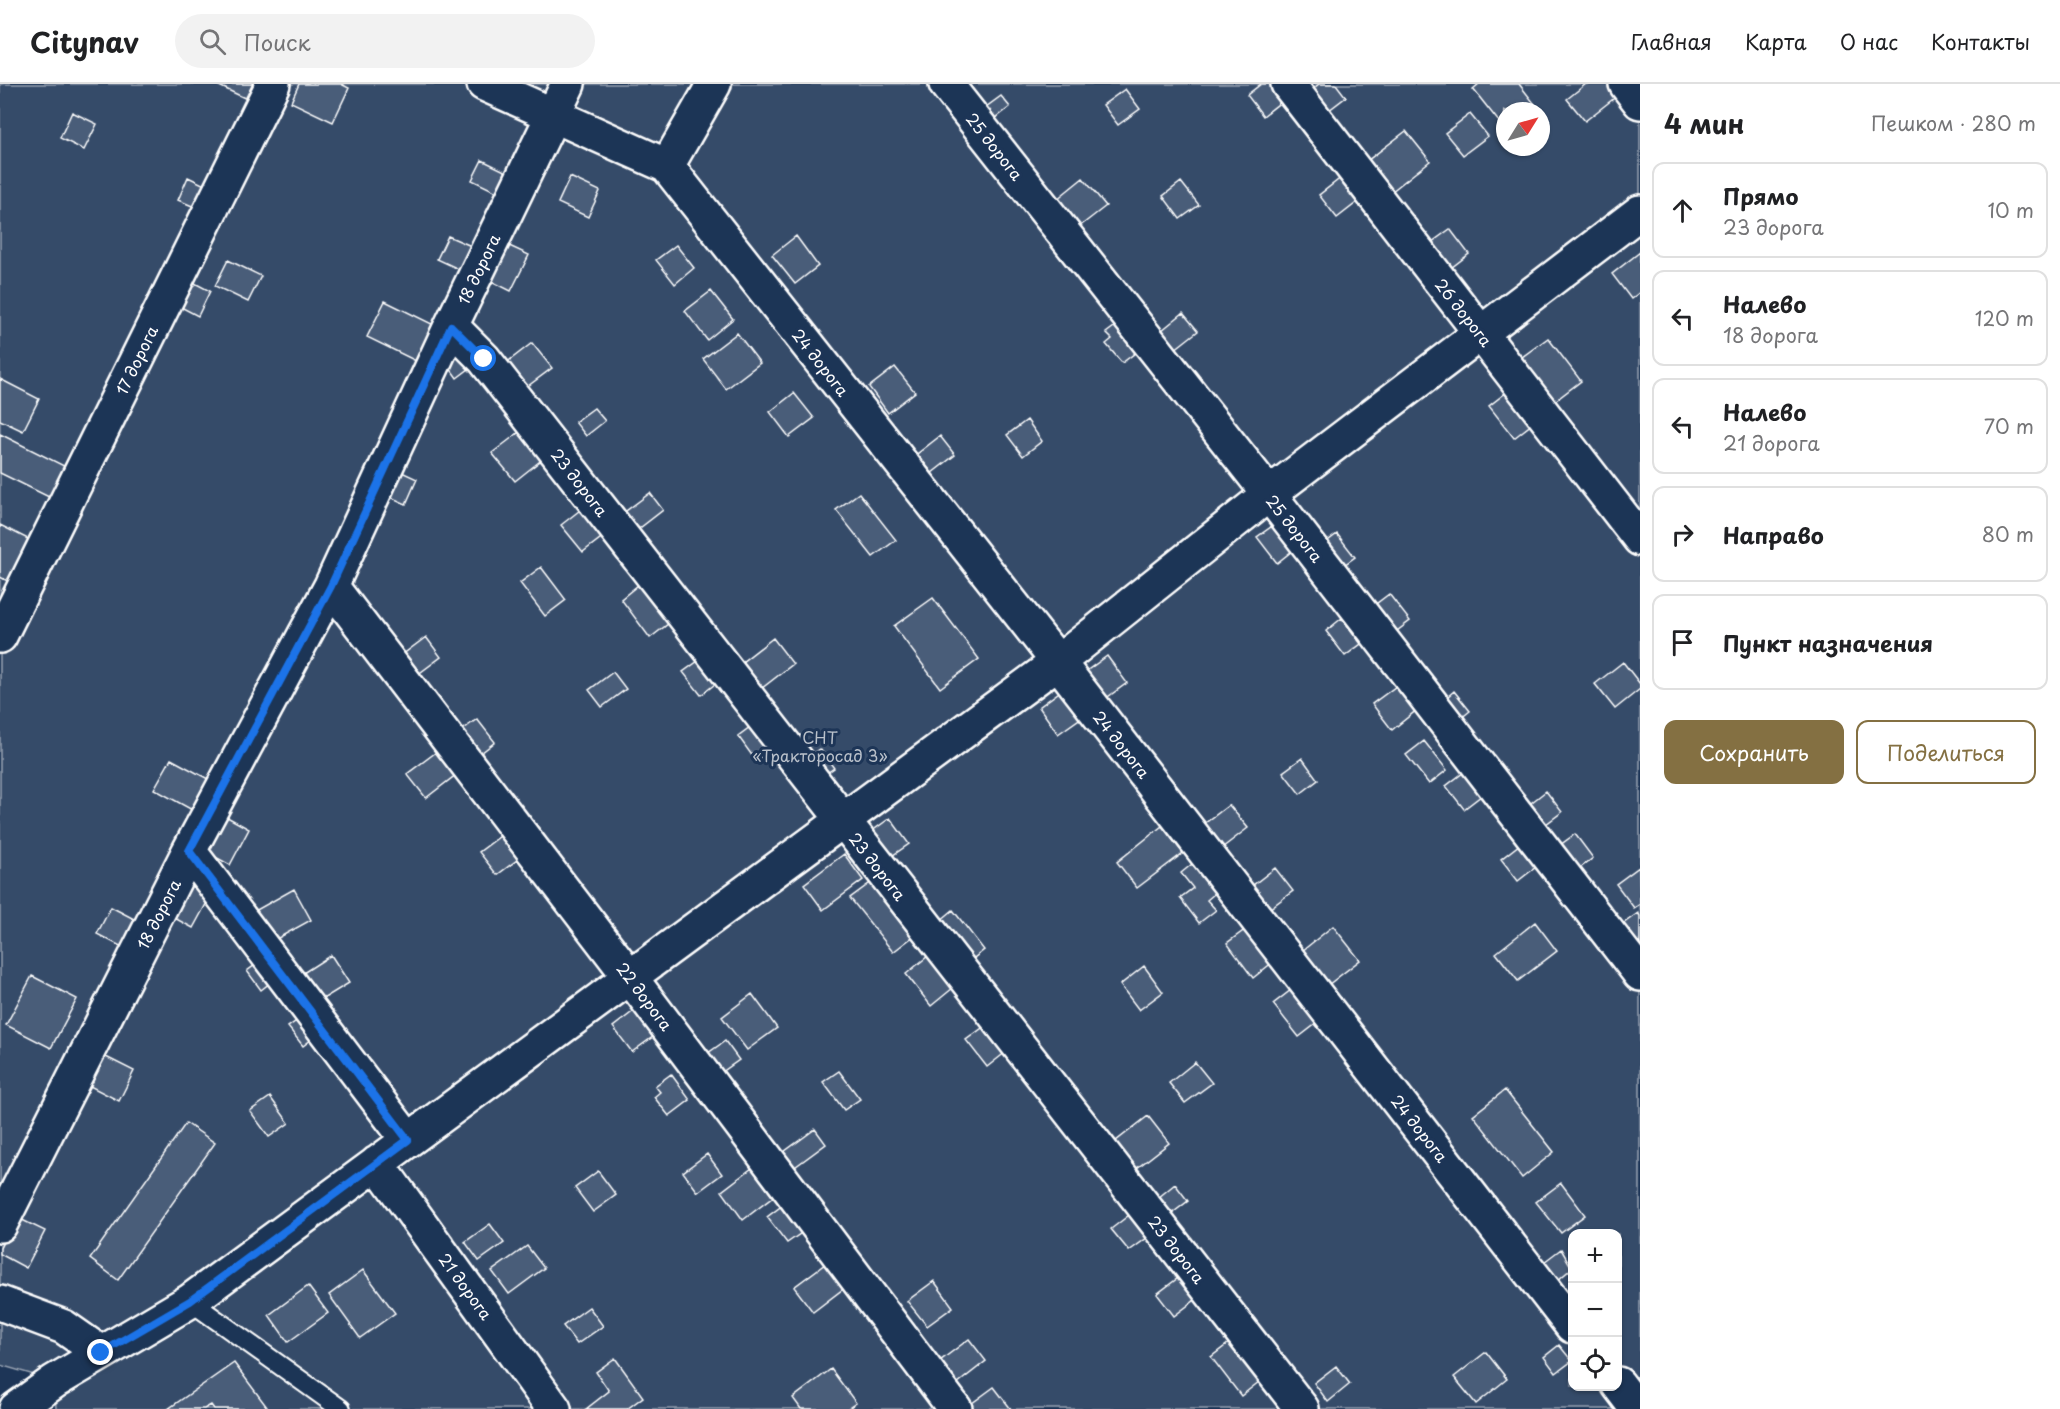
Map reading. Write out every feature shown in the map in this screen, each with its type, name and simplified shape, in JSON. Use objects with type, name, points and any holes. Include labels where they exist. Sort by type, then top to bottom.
[{"type":"street","name":"17 дорога","points":[[0,636],[273,84]]},
{"type":"street","points":[[484,84],[667,166],[714,84]]},
{"type":"street","name":"18 дорога","points":[[0,1225],[189,851],[331,586],[451,326],[568,84]]},
{"type":"street","name":"25 дорога","points":[[946,84],[1269,494],[1640,974]]},
{"type":"street","name":"26 дорога","points":[[1288,84],[1640,539]]},
{"type":"street","points":[[1626,84],[1640,102]]},
{"type":"street","name":"24 дорога","points":[[667,166],[1058,662],[1568,1321]]},
{"type":"street","points":[[16,1409],[101,1353],[190,1301],[1058,662],[1269,494],[1640,212]]},
{"type":"street","name":"23 дорога","points":[[451,326],[484,359],[1302,1409]]},
{"type":"street","name":"22 дорога","points":[[331,586],[630,977],[955,1409]]},
{"type":"street","points":[[189,851],[408,1140]]},
{"type":"street","name":"21 дорога","points":[[377,1163],[554,1409]]},
{"type":"street","points":[[0,1303],[64,1327],[101,1353]]},
{"type":"street","points":[[1622,1390],[1637,1409]]},
{"type":"lane","points":[[190,1301],[341,1409]]},
{"type":"green space","name":"СНТ «Тракторосад 3»","points":[[0,84],[1640,84],[1640,1409],[56,1409],[55,1381],[0,1365]]},
{"type":"building","points":[[215,84],[259,84],[251,101]]},
{"type":"building","points":[[299,84],[341,84],[349,88],[333,122],[291,102]]},
{"type":"building","points":[[1261,84],[1277,84],[1287,97],[1263,116],[1247,95]]},
{"type":"building","points":[[1319,84],[1336,84],[1346,97],[1320,117],[1304,96]]},
{"type":"building","points":[[1479,84],[1519,84],[1533,102],[1496,102],[1496,118],[1473,89]]},
{"type":"building","points":[[1586,84],[1607,84],[1617,96],[1585,121],[1567,99]]},
{"type":"building","points":[[1125,89],[1140,109],[1118,125],[1103,105]]},
{"type":"building","points":[[1001,96],[1010,107],[991,122],[982,110]]},
{"type":"building","points":[[72,112],[97,124],[84,150],[60,138]]},
{"type":"building","points":[[1470,114],[1488,136],[1463,155],[1445,133]]},
{"type":"building","points":[[1406,131],[1430,161],[1391,192],[1367,161]]},
{"type":"building","points":[[482,160],[513,175],[503,195],[472,180]]},
{"type":"building","points":[[188,177],[207,186],[197,208],[178,200]]},
{"type":"building","points":[[570,177],[600,191],[588,217],[558,203]]},
{"type":"building","points":[[1342,177],[1360,200],[1337,218],[1319,195]]},
{"type":"building","points":[[1083,178],[1106,206],[1079,227],[1057,199]]},
{"type":"building","points":[[1181,182],[1199,205],[1180,219],[1163,196]]},
{"type":"building","points":[[1450,229],[1469,254],[1447,271],[1428,245]]},
{"type":"building","points":[[448,236],[478,249],[467,273],[437,259]]},
{"type":"building","points":[[796,236],[818,266],[795,284],[772,255]]},
{"type":"building","points":[[505,244],[529,255],[511,291],[487,279]]},
{"type":"building","points":[[676,245],[694,268],[675,284],[656,260]]},
{"type":"building","points":[[1640,252],[1640,292],[1631,299],[1612,274]]},
{"type":"building","points":[[228,260],[261,276],[248,302],[215,286]]},
{"type":"building","points":[[187,279],[210,291],[198,316],[175,304]]},
{"type":"building","points":[[711,291],[733,319],[707,340],[685,311]]},
{"type":"building","points":[[385,301],[436,326],[418,362],[367,337]]},
{"type":"building","points":[[1183,313],[1198,331],[1165,357],[1151,339]]},
{"type":"building","points":[[1118,324],[1139,350],[1122,363],[1106,344],[1112,339],[1106,333]]},
{"type":"building","points":[[737,333],[760,363],[726,389],[703,359]]},
{"type":"building","points":[[1548,338],[1581,381],[1551,404],[1518,360]]},
{"type":"building","points":[[532,343],[552,368],[520,392],[501,367]]},
{"type":"building","points":[[458,345],[474,365],[457,378],[442,357]]},
{"type":"building","points":[[895,367],[915,392],[888,413],[869,387]]},
{"type":"building","points":[[0,379],[39,399],[23,431],[0,420]]},
{"type":"building","points":[[1512,388],[1537,420],[1514,438],[1489,406]]},
{"type":"building","points":[[794,393],[814,418],[789,437],[770,412]]},
{"type":"building","points":[[594,408],[605,421],[586,436],[575,422]]},
{"type":"building","points":[[1027,420],[1042,441],[1023,456],[1007,435]]},
{"type":"building","points":[[522,430],[544,458],[515,481],[492,453]]},
{"type":"building","points":[[0,434],[70,469],[55,500],[0,473]]},
{"type":"building","points":[[940,436],[955,455],[932,473],[917,454]]},
{"type":"building","points":[[391,467],[417,479],[406,504],[379,492]]},
{"type":"building","points":[[650,493],[663,510],[636,531],[622,514]]},
{"type":"building","points":[[859,493],[896,540],[873,557],[836,510]]},
{"type":"building","points":[[584,507],[605,535],[583,552],[561,525]]},
{"type":"building","points":[[1278,522],[1297,547],[1277,563],[1257,537]]},
{"type":"building","points":[[0,525],[40,545],[19,587],[0,577]]},
{"type":"building","points":[[1337,534],[1355,557],[1337,570],[1320,547]]},
{"type":"building","points":[[541,567],[566,600],[545,616],[520,583]]},
{"type":"building","points":[[643,581],[673,620],[650,638],[621,599]]},
{"type":"building","points":[[1389,594],[1410,621],[1389,637],[1368,610]]},
{"type":"building","points":[[933,598],[979,659],[940,688],[894,626]]},
{"type":"building","points":[[1342,618],[1361,644],[1345,656],[1326,631]]},
{"type":"building","points":[[426,637],[441,657],[413,678],[398,658]]},
{"type":"building","points":[[773,638],[793,664],[757,692],[737,666]]},
{"type":"building","points":[[705,656],[723,678],[701,695],[683,672]]},
{"type":"building","points":[[1107,656],[1127,683],[1105,699],[1085,672]]},
{"type":"building","points":[[1623,662],[1640,684],[1640,689],[1615,709],[1595,684]]},
{"type":"building","points":[[613,672],[626,689],[602,707],[589,690]]},
{"type":"building","points":[[1399,684],[1418,709],[1392,730],[1372,704]]},
{"type":"building","points":[[1062,690],[1082,717],[1058,734],[1039,707]]},
{"type":"building","points":[[1454,691],[1470,711],[1455,723],[1440,703]]},
{"type":"building","points":[[477,719],[495,742],[477,756],[460,732]]},
{"type":"building","points":[[754,724],[773,749],[756,761],[738,736]]},
{"type":"building","points":[[1424,741],[1447,770],[1429,784],[1406,755]]},
{"type":"building","points":[[820,749],[834,768],[820,778],[805,760]]},
{"type":"building","points":[[439,750],[457,774],[426,798],[407,774]]},
{"type":"building","points":[[1302,758],[1318,780],[1300,794],[1283,772]]},
{"type":"building","points":[[171,759],[210,780],[194,811],[154,789]]},
{"type":"building","points":[[1468,769],[1486,792],[1464,809],[1446,786]]},
{"type":"building","points":[[1546,791],[1562,812],[1538,830],[1522,810]]},
{"type":"building","points":[[1229,805],[1248,828],[1218,851],[1200,827]]},
{"type":"building","points":[[220,813],[249,829],[230,865],[201,849]]},
{"type":"building","points":[[890,818],[909,844],[883,862],[864,837]]},
{"type":"building","points":[[1162,826],[1183,853],[1137,888],[1117,862]]},
{"type":"building","points":[[503,834],[521,857],[497,875],[479,852]]},
{"type":"building","points":[[1575,834],[1593,858],[1567,878],[1548,854]]},
{"type":"building","points":[[1524,841],[1541,863],[1518,881],[1501,859]]},
{"type":"building","points":[[844,854],[863,880],[823,910],[804,884]]},
{"type":"building","points":[[1197,860],[1220,889],[1207,900],[1216,910],[1199,923],[1180,898],[1193,888],[1181,873]]},
{"type":"building","points":[[1639,867],[1640,904],[1634,908],[1616,884]]},
{"type":"building","points":[[1275,868],[1293,891],[1265,912],[1248,889]]},
{"type":"building","points":[[183,879],[211,895],[193,928],[165,913]]},
{"type":"building","points":[[873,881],[915,935],[893,952],[850,898]]},
{"type":"building","points":[[294,889],[311,920],[271,942],[253,912]]},
{"type":"building","points":[[111,907],[140,922],[126,949],[97,934]]},
{"type":"building","points":[[953,910],[984,950],[965,965],[934,926]]},
{"type":"building","points":[[1638,913],[1640,916],[1640,957],[1616,929]]},
{"type":"building","points":[[1535,922],[1557,951],[1518,981],[1496,953]]},
{"type":"building","points":[[1333,926],[1360,960],[1328,985],[1302,951]]},
{"type":"building","points":[[1246,929],[1273,962],[1253,978],[1227,943]]},
{"type":"building","points":[[331,955],[349,983],[318,1002],[300,975]]},
{"type":"building","points":[[928,956],[953,988],[931,1006],[906,974]]},
{"type":"building","points":[[262,960],[275,979],[261,990],[247,971]]},
{"type":"building","points":[[1144,966],[1163,992],[1139,1010],[1120,985]]},
{"type":"building","points":[[32,976],[77,999],[51,1048],[6,1025]]},
{"type":"building","points":[[1291,990],[1317,1023],[1299,1037],[1273,1004]]},
{"type":"building","points":[[752,994],[777,1028],[747,1050],[722,1017]]},
{"type":"building","points":[[635,1010],[654,1036],[632,1052],[613,1027]]},
{"type":"building","points":[[302,1017],[316,1036],[303,1046],[288,1027]]},
{"type":"building","points":[[985,1026],[1006,1052],[987,1067],[966,1040]]},
{"type":"building","points":[[725,1041],[739,1060],[715,1077],[701,1058]]},
{"type":"building","points":[[100,1054],[134,1071],[119,1101],[84,1083]]},
{"type":"building","points":[[1195,1062],[1212,1083],[1185,1103],[1169,1083]]},
{"type":"building","points":[[839,1071],[860,1099],[844,1110],[823,1082]]},
{"type":"building","points":[[671,1074],[690,1100],[669,1116],[654,1097],[660,1092],[655,1086]]},
{"type":"building","points":[[1505,1090],[1554,1152],[1522,1178],[1473,1115]]},
{"type":"building","points":[[270,1097],[289,1123],[269,1137],[250,1111]]},
{"type":"building","points":[[1148,1116],[1169,1143],[1132,1172],[1111,1145]]},
{"type":"building","points":[[186,1123],[215,1143],[118,1280],[90,1259]]},
{"type":"building","points":[[815,1129],[826,1144],[788,1172],[777,1157]]},
{"type":"building","points":[[707,1154],[722,1174],[698,1192],[683,1172]]},
{"type":"building","points":[[752,1168],[773,1197],[743,1220],[722,1191]]},
{"type":"building","points":[[598,1171],[616,1195],[593,1212],[575,1188]]},
{"type":"building","points":[[1561,1183],[1585,1215],[1561,1233],[1536,1202]]},
{"type":"building","points":[[1175,1184],[1188,1201],[1166,1218],[1153,1202]]},
{"type":"building","points":[[787,1202],[807,1229],[787,1243],[767,1217]]},
{"type":"building","points":[[1133,1212],[1151,1235],[1129,1251],[1111,1229]]},
{"type":"building","points":[[16,1217],[45,1231],[26,1268],[0,1254],[0,1248]]},
{"type":"building","points":[[490,1224],[504,1243],[479,1261],[465,1242]]},
{"type":"building","points":[[527,1246],[544,1268],[509,1294],[492,1271]]},
{"type":"building","points":[[1561,1249],[1568,1261],[1568,1271],[1551,1286],[1536,1268]]},
{"type":"building","points":[[825,1264],[843,1289],[813,1312],[794,1287]]},
{"type":"building","points":[[363,1270],[395,1313],[360,1338],[329,1295]]},
{"type":"building","points":[[1182,1275],[1199,1297],[1174,1316],[1157,1294]]},
{"type":"building","points":[[934,1281],[953,1307],[927,1326],[907,1301]]},
{"type":"building","points":[[308,1286],[328,1313],[288,1342],[269,1315]]},
{"type":"building","points":[[589,1307],[603,1326],[577,1344],[563,1326]]},
{"type":"building","points":[[969,1339],[986,1361],[953,1387],[936,1364]]},
{"type":"building","points":[[1233,1340],[1264,1378],[1241,1396],[1211,1357]]},
{"type":"building","points":[[1559,1345],[1568,1356],[1568,1364],[1556,1373],[1544,1357]]},
{"type":"building","points":[[1486,1352],[1507,1379],[1476,1404],[1454,1377]]},
{"type":"building","points":[[615,1358],[643,1397],[627,1409],[586,1409],[609,1391],[596,1372]]},
{"type":"building","points":[[234,1363],[267,1407],[264,1409],[214,1409],[211,1405],[204,1409],[168,1409]]},
{"type":"building","points":[[1336,1366],[1350,1384],[1328,1402],[1314,1383]]},
{"type":"building","points":[[831,1369],[856,1403],[847,1409],[801,1409],[793,1398]]},
{"type":"building","points":[[994,1387],[1011,1409],[964,1409]]},
{"type":"route","points":[[101,1353],[190,1301],[408,1140],[189,851],[331,586],[451,326],[484,359]]}]
